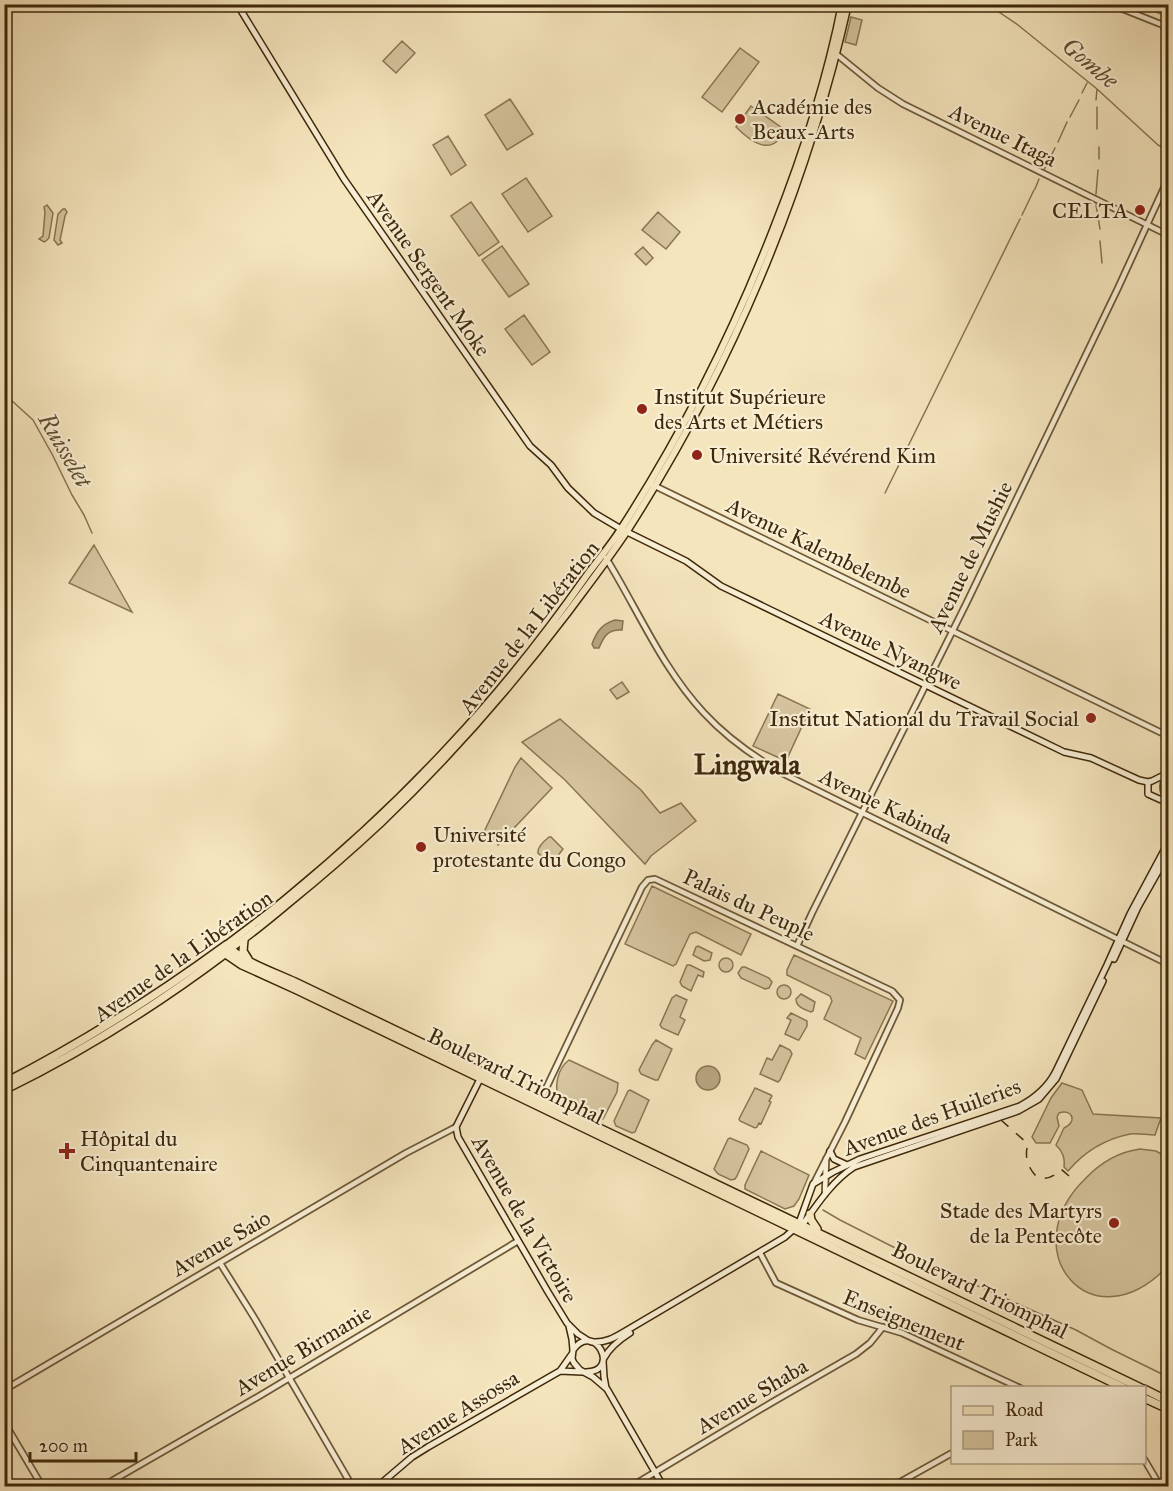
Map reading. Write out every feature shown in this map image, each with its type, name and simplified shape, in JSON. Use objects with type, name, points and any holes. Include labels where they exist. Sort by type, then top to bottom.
[{"type":"highway","points":[[244,940],[243,951],[252,963]]},
{"type":"highway","name":"Avenue de la Libération","points":[[4,1090],[131,1018],[216,960],[225,950]]},
{"type":"highway","name":"Avenue de la Libération","points":[[4,1083],[51,1059],[225,950]]},
{"type":"highway","name":"Boulevard Triomphal","points":[[225,950],[295,982],[482,1076]]},
{"type":"highway","name":"Boulevard Triomphal","points":[[225,950],[242,965],[482,1076],[798,1227],[1120,1386]]},
{"type":"highway","points":[[216,960],[230,960],[242,965]]},
{"type":"highway","points":[[810,1214],[813,1224],[827,1236]]},
{"type":"highway","name":"Boulevard Triomphal","points":[[798,1227],[827,1236],[1139,1386]]},
{"type":"highway","name":"Boulevard Triomphal","points":[[1146,1390],[1168,1401]]},
{"type":"highway","points":[[1146,1399],[1168,1409]]},
{"type":"main road","name":"Avenue Sergent Moke","points":[[237,4],[344,180],[527,442],[551,465],[568,488],[584,504],[603,519],[624,530]]},
{"type":"main road","name":"Avenue de la Libération","points":[[225,950],[330,861],[441,755],[535,646],[624,530],[700,404],[755,290],[790,203],[819,116],[842,4]]},
{"type":"main road","name":"Avenue de la Libération","points":[[833,52],[848,4]]},
{"type":"main road","name":"Avenue Nyangwe","points":[[624,530],[686,561],[721,586],[1064,752],[1091,758],[1132,778],[1148,782]]},
{"type":"main road","name":"Avenue de la Libération","points":[[225,950],[244,940],[335,865],[441,763],[532,659],[604,557]]},
{"type":"main road","points":[[1168,774],[1148,782],[1148,794],[1168,803]]},
{"type":"main road","points":[[1168,774],[1163,785],[1168,803]]},
{"type":"main road","name":"Avenue des Huileries","points":[[813,1184],[848,1165],[1022,1109],[1043,1096],[1064,1064],[1134,905],[1168,843]]},
{"type":"main road","name":"Avenue des Huileries","points":[[1120,941],[1168,854]]},
{"type":"main road","points":[[456,1127],[482,1076]]},
{"type":"main road","name":"Avenue de la Victoire","points":[[456,1127],[460,1142],[569,1326]]},
{"type":"main road","points":[[830,1151],[834,1159],[848,1165]]},
{"type":"main road","name":"Avenue des Huileries","points":[[798,1227],[836,1180],[868,1159]]},
{"type":"main road","points":[[560,1371],[578,1344],[608,1340],[625,1334],[785,1237],[798,1227],[813,1184]]},
{"type":"main road","points":[[809,1194],[821,1200]]},
{"type":"main road","points":[[569,1326],[598,1344],[602,1349],[607,1389],[663,1486]]},
{"type":"main road","points":[[569,1326],[574,1363],[580,1371],[585,1372],[607,1389]]},
{"type":"main road","points":[[560,1371],[595,1371],[610,1348],[625,1334]]},
{"type":"main road","name":"Avenue Assossa","points":[[378,1486],[412,1457],[560,1371]]},
{"type":"street","points":[[1110,4],[1168,27]]},
{"type":"street","name":"Avenue Itaga","points":[[833,52],[888,96],[1168,235]]},
{"type":"street","name":"Avenue de Mushie","points":[[797,946],[967,602],[1168,179]]},
{"type":"street","name":"Avenue Kalembelembe","points":[[652,485],[1168,736]]},
{"type":"street","name":"Avenue Kabinda","points":[[604,557],[664,660],[692,699],[733,741],[784,774],[1168,964]]},
{"type":"street","name":"Palais du Peuple","points":[[539,1103],[644,885],[648,880],[655,879],[892,991],[900,1000],[813,1184]]},
{"type":"street","name":"Avenue Saio","points":[[4,1390],[406,1153],[456,1127]]},
{"type":"street","name":"Palais du Peuple","points":[[825,1194],[826,1160]]},
{"type":"street","name":"Avenue Birmanie","points":[[103,1486],[518,1241]]},
{"type":"street","name":"Enseignement","points":[[760,1254],[776,1283],[858,1320],[902,1333],[1016,1386]]},
{"type":"street","points":[[220,1263],[352,1486]]},
{"type":"street","name":"Avenue Shaba","points":[[632,1486],[856,1354],[870,1343],[883,1327]]},
{"type":"street","points":[[4,1422],[42,1486]]},
{"type":"street","points":[[893,1486],[951,1454]]},
{"type":"street","points":[[1146,1462],[1160,1486]]},
{"type":"green space","points":[[1140,5],[1168,5],[1168,17]]},
{"type":"green space","points":[[851,17],[862,20],[856,45],[845,42]]},
{"type":"green space","points":[[402,41],[415,53],[396,73],[383,61]]},
{"type":"green space","points":[[740,48],[759,62],[722,112],[702,97]]},
{"type":"green space","points":[[510,99],[533,134],[507,150],[485,115]]},
{"type":"green space","points":[[751,106],[785,130],[780,139],[768,145],[761,145],[748,138],[736,127]]},
{"type":"green space","points":[[448,136],[466,165],[451,175],[433,145]]},
{"type":"green space","points":[[526,178],[552,216],[528,232],[502,194]]},
{"type":"green space","points":[[471,202],[499,242],[479,256],[451,216]]},
{"type":"green space","points":[[47,205],[53,213],[49,238],[44,242],[39,239],[43,236],[44,207]]},
{"type":"green space","points":[[63,209],[67,212],[60,240],[62,243],[58,245],[54,240],[58,214]]},
{"type":"green space","points":[[658,212],[680,232],[666,249],[642,230]]},
{"type":"green space","points":[[502,246],[529,284],[509,297],[482,260]]},
{"type":"green space","points":[[643,247],[653,258],[646,265],[635,254]]},
{"type":"green space","points":[[524,315],[550,352],[532,365],[505,329]]},
{"type":"green space","points":[[94,545],[132,612],[69,583]]},
{"type":"green space","points":[[622,682],[629,692],[617,699],[610,690]]},
{"type":"green space","points":[[778,694],[810,709],[786,761],[753,746]]},
{"type":"green space","points":[[560,719],[641,790],[660,813],[681,803],[696,821],[651,856],[645,864],[565,780],[522,742]]},
{"type":"green space","points":[[521,758],[552,788],[498,845],[497,842],[483,834]]},
{"type":"green space","points":[[549,837],[563,849],[551,865],[538,853],[540,846]]},
{"type":"green space","points":[[652,886],[751,934],[741,955],[696,932],[690,934],[673,966],[625,944]]},
{"type":"green space","points":[[698,946],[712,953],[710,960],[704,961],[693,955]]},
{"type":"green space","points":[[794,955],[893,1001],[865,1059],[855,1054],[861,1038],[824,1019],[832,1001],[830,996],[787,975]]},
{"type":"green space","points":[[726,958],[731,960],[733,965],[731,970],[726,972],[721,970],[719,965],[721,960]]},
{"type":"green space","points":[[687,965],[704,972],[703,977],[698,975],[691,991],[682,986],[680,982]]},
{"type":"green space","points":[[742,967],[769,978],[772,982],[769,988],[765,989],[741,978],[738,973]]},
{"type":"green space","points":[[784,985],[789,987],[791,992],[789,997],[784,999],[779,997],[777,992],[779,987]]},
{"type":"green space","points":[[801,994],[815,1002],[813,1011],[806,1010],[797,1004],[796,999]]},
{"type":"green space","points":[[676,995],[687,1000],[680,1017],[685,1020],[678,1035],[660,1025],[672,998]]},
{"type":"green space","points":[[791,1013],[807,1021],[807,1026],[799,1040],[785,1034],[791,1020],[787,1018]]},
{"type":"green space","points":[[656,1040],[672,1049],[658,1080],[641,1074],[639,1070]]},
{"type":"green space","points":[[780,1045],[790,1050],[792,1054],[778,1082],[760,1074],[767,1058],[772,1060]]},
{"type":"green space","points":[[569,1060],[618,1083],[617,1092],[603,1119],[560,1100],[557,1089],[558,1078],[565,1063]]},
{"type":"green space","points":[[1062,1083],[1082,1090],[1093,1114],[1161,1118],[1155,1135],[1130,1134],[1112,1139],[1088,1152],[1068,1171],[1064,1167],[1062,1153],[1056,1145],[1064,1128],[1071,1122],[1070,1114],[1059,1113],[1057,1117],[1059,1126],[1050,1143],[1036,1143],[1032,1137],[1051,1098]]},
{"type":"green space","points":[[755,1088],[772,1096],[761,1124],[759,1123],[755,1128],[739,1119]]},
{"type":"green space","points":[[630,1090],[649,1100],[635,1132],[632,1133],[616,1126],[614,1121]]},
{"type":"green space","points":[[730,1138],[747,1145],[749,1149],[737,1176],[731,1180],[718,1174],[714,1169]]},
{"type":"green space","name":"Stade des Martyrs de la Pentecôte","points":[[1140,1149],[1156,1151],[1168,1158],[1168,1266],[1139,1288],[1112,1297],[1089,1293],[1070,1280],[1059,1259],[1056,1234],[1064,1206],[1085,1179],[1097,1168],[1110,1159]]},
{"type":"green space","points":[[761,1151],[809,1175],[794,1206],[785,1209],[745,1189]]},
{"type":"shaded area","points":[[615,620],[623,621],[622,630],[610,632],[599,648],[594,648],[592,644],[598,632],[603,626]]},
{"type":"shaded area","points":[[708,1066],[713,1067],[719,1073],[719,1083],[713,1089],[708,1090],[703,1089],[697,1083],[696,1078],[697,1073],[703,1067]]},
{"type":"waterway","name":"Gombe","points":[[987,4],[1018,25],[1097,89],[1158,145],[1168,150]]},
{"type":"waterway","points":[[1082,93],[1087,83]]},
{"type":"waterway","points":[[1096,100],[1097,89]]},
{"type":"waterway","points":[[1070,117],[1079,100]]},
{"type":"waterway","points":[[1097,107],[1097,129]]},
{"type":"waterway","points":[[1058,142],[1067,122]]},
{"type":"waterway","points":[[1099,147],[1099,159]]},
{"type":"waterway","points":[[1044,170],[1055,148]]},
{"type":"waterway","points":[[1096,194],[1098,170]]},
{"type":"waterway","points":[[1035,189],[1039,179]]},
{"type":"waterway","points":[[1022,215],[1034,190]]},
{"type":"waterway","points":[[1096,205],[1100,229]]},
{"type":"waterway","points":[[885,493],[1020,219]]},
{"type":"waterway","points":[[1100,241],[1102,263]]},
{"type":"waterway","name":"Ruisselet","points":[[4,387],[10,399],[33,420],[92,533]]},
{"type":"waterway","points":[[823,1210],[911,1256],[1076,1330],[1168,1377]]},
{"type":"railway","points":[[1001,1120],[1028,1144],[1026,1153],[1028,1162],[1037,1177],[1050,1177],[1061,1169],[1069,1176]]},
{"type":"place","name":"Académie des Beaux-Arts","points":[[740,119]]},
{"type":"place","name":"CELTA","points":[[1140,210]]},
{"type":"place","name":"Institut Supérieure des Arts et Métiers","points":[[642,409]]},
{"type":"place","name":"Université Révérend Kim","points":[[697,455]]},
{"type":"place","name":"Institut National du Travail Social","points":[[1091,718]]},
{"type":"place","name":"Université protestante du Congo","points":[[421,847]]},
{"type":"place","name":"Hôpital du Cinquantenaire","points":[[67,1151]]},
{"type":"place","name":"Stade des Martyrs de la Pentecôte","points":[[1114,1223]]},
{"type":"district","name":"Lingwala","points":[[747,764]]}]
